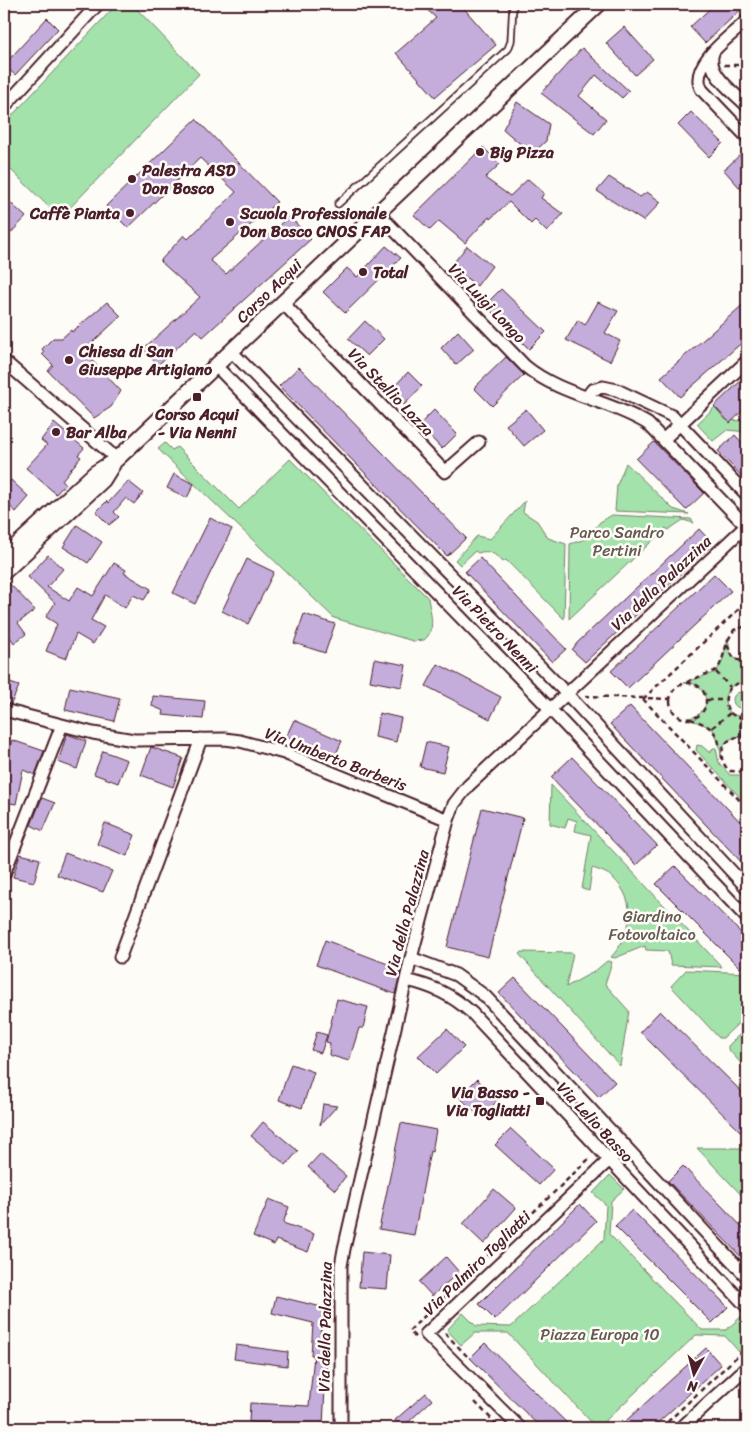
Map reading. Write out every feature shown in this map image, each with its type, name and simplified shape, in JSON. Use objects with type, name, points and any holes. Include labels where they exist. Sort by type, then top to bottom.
[{"type":"street","points":[[4,107],[98,4]]},
{"type":"street","name":"Corso Acqui","points":[[4,557],[95,473],[117,459],[232,352],[376,212],[599,4]]},
{"type":"street","points":[[747,21],[713,53],[700,70],[700,87],[747,137]]},
{"type":"street","points":[[713,53],[711,62],[714,71],[747,106]]},
{"type":"street","name":"Via Luigi Longo","points":[[376,212],[525,366],[551,382],[633,415],[648,424],[747,526]]},
{"type":"street","name":"Via Stellio Lozza","points":[[282,302],[445,472],[479,442]]},
{"type":"street","name":"Via Pietro Nenni","points":[[232,352],[566,694],[747,888]]},
{"type":"street","points":[[4,361],[117,459],[103,480],[4,572]]},
{"type":"street","points":[[664,439],[747,361]]},
{"type":"street","name":"Via Pietro Nenni","points":[[216,366],[550,709],[747,918]]},
{"type":"street","points":[[587,397],[592,390],[603,387],[617,390],[672,416],[747,495]]},
{"type":"street","name":"Via della Palazzina","points":[[341,1428],[341,1266],[411,958],[454,804],[468,786],[747,526]]},
{"type":"street","name":"Via Umberto Barberis","points":[[4,710],[62,725],[134,740],[202,739],[240,741],[284,753],[448,820]]},
{"type":"street","points":[[4,874],[62,725]]},
{"type":"street","points":[[120,957],[202,739]]},
{"type":"street","points":[[411,958],[441,968],[478,990],[747,1277]]},
{"type":"street","name":"Via Lelio Basso","points":[[406,980],[438,988],[459,1002],[747,1307]]},
{"type":"street","name":"Via Palmiro Togliatti","points":[[520,1428],[426,1334],[625,1145]]},
{"type":"street","points":[[681,1428],[747,1367]]},
{"type":"lane","points":[[338,204],[508,49],[511,41],[513,4]]},
{"type":"path","points":[[721,65],[747,65]]},
{"type":"path","points":[[747,585],[746,626],[734,630],[728,639],[722,662],[716,672],[676,687],[671,699],[674,710],[686,718],[712,728],[719,742],[720,756],[725,767],[736,772],[747,771]]},
{"type":"path","points":[[644,699],[738,610],[747,611]]},
{"type":"path","points":[[728,639],[730,655],[746,662],[746,683],[730,687]]},
{"type":"path","points":[[716,672],[730,687]]},
{"type":"path","points":[[684,683],[699,686],[706,699],[701,714],[686,718]]},
{"type":"path","points":[[730,687],[725,700],[730,713],[741,718],[747,718]]},
{"type":"path","points":[[582,696],[671,699]]},
{"type":"path","points":[[644,699],[747,808]]},
{"type":"path","points":[[707,700],[725,700]]},
{"type":"path","points":[[712,728],[730,713]]},
{"type":"path","points":[[740,737],[741,718]]},
{"type":"path","points":[[720,756],[724,744],[728,740],[740,737],[747,739]]},
{"type":"path","points":[[416,1338],[409,1332],[592,1156]]},
{"type":"path","points":[[444,1330],[470,1360]]},
{"type":"path","points":[[661,1428],[747,1347]]},
{"type":"path","points":[[474,1401],[500,1428]]},
{"type":"green space","points":[[117,4],[132,4],[199,74],[60,218],[4,163],[4,124]]},
{"type":"green space","points":[[715,407],[726,420],[747,421],[747,432],[727,430],[713,441],[697,424]]},
{"type":"green space","points":[[165,443],[172,450],[177,447],[239,509],[290,459],[428,598],[432,626],[428,636],[424,640],[413,641],[334,618],[158,449]]},
{"type":"green space","name":"Parco Sandro Pertini","points":[[626,463],[673,509],[689,514],[615,511],[617,485]]},
{"type":"green space","name":"Parco Sandro Pertini","points":[[525,501],[523,512],[537,521],[548,538],[566,544],[564,619],[506,560],[503,562],[489,552],[478,553],[475,551],[460,565],[455,560],[477,536],[490,539]]},
{"type":"green space","name":"Parco Sandro Pertini","points":[[612,515],[691,519],[694,523],[683,520],[668,530],[666,528],[569,619],[570,544],[588,538],[600,522]]},
{"type":"green space","points":[[728,639],[731,655],[739,661],[747,662],[747,683],[734,685],[726,693],[725,698],[728,710],[733,715],[747,717],[747,739],[737,737],[729,740],[724,746],[721,756],[719,742],[712,728],[687,718],[700,714],[706,704],[704,693],[694,684],[684,683],[716,672],[722,662]]},
{"type":"green space","points":[[741,692],[747,694],[749,700],[747,706],[741,708],[735,706],[733,700],[735,694]]},
{"type":"green space","points":[[697,745],[702,746],[710,753],[713,748],[716,748],[719,763],[730,775],[747,775],[747,805],[696,750]]},
{"type":"green space","name":"Giardino Fotovoltaico","points":[[551,785],[722,967],[671,965],[668,951],[646,950],[645,946],[615,958],[611,957],[624,939],[627,928],[629,907],[626,897],[621,887],[611,876],[592,868],[589,891],[582,889],[591,835],[575,831],[577,821],[568,818],[565,828],[550,824]]},
{"type":"green space","name":"Giardino Fotovoltaico","points":[[521,952],[573,953],[566,987],[595,971],[607,961],[612,962],[605,984],[629,1011],[620,1066],[519,954]]},
{"type":"green space","name":"Giardino Fotovoltaico","points":[[686,970],[747,973],[747,1015],[723,1038],[719,1038],[671,986]]},
{"type":"green space","points":[[747,1027],[747,1070],[728,1049],[728,1046]]},
{"type":"green space","points":[[697,1148],[743,1148],[747,1163],[747,1201]]},
{"type":"green space","name":"Piazza Europa 10","points":[[610,1175],[624,1189],[611,1201],[609,1234],[702,1330],[726,1330],[742,1316],[747,1322],[747,1345],[739,1352],[725,1336],[696,1335],[601,1425],[601,1428],[593,1428],[593,1424],[508,1333],[475,1333],[461,1345],[447,1330],[463,1313],[476,1326],[511,1327],[604,1239],[606,1205],[593,1193]]},
{"type":"building","points":[[421,4],[460,4],[496,45],[435,97],[396,53],[436,18]]},
{"type":"building","points":[[715,4],[747,4],[705,43],[690,27]]},
{"type":"building","points":[[47,18],[58,29],[15,75],[4,65]]},
{"type":"building","points":[[624,27],[653,59],[635,75],[606,43]]},
{"type":"building","points":[[582,48],[629,91],[622,98],[596,75],[579,96],[606,119],[594,134],[541,93]]},
{"type":"building","points":[[517,102],[549,124],[546,141],[532,154],[503,129]]},
{"type":"building","points":[[691,112],[723,143],[709,157],[678,125]]},
{"type":"building","name":"Scuola Professionale Don Bosco CNOS FAP","points":[[196,119],[277,202],[210,260],[226,274],[289,216],[311,239],[203,337],[196,330],[158,365],[143,349],[200,297],[160,261],[184,235],[188,239],[236,192],[200,158],[128,228],[106,206]]},
{"type":"building","points":[[483,147],[500,164],[485,178],[510,196],[528,179],[544,193],[541,198],[563,214],[547,232],[535,220],[531,224],[509,202],[490,219],[489,217],[465,243],[439,221],[430,230],[414,215]]},
{"type":"building","points":[[747,148],[747,196],[724,170]]},
{"type":"building","points":[[609,177],[640,197],[647,192],[661,202],[643,221],[597,191]]},
{"type":"building","points":[[4,197],[26,217],[4,240]]},
{"type":"building","points":[[386,246],[401,258],[345,313],[323,292],[347,268],[357,277]]},
{"type":"building","points":[[467,246],[492,266],[477,286],[451,266]]},
{"type":"building","points":[[501,289],[546,332],[529,349],[485,305]]},
{"type":"building","points":[[747,301],[747,338],[680,397],[661,377]]},
{"type":"building","name":"Chiesa di San Giuseppe Artigiano","points":[[107,302],[121,316],[83,351],[121,391],[111,407],[94,418],[48,371],[53,365],[42,354],[44,352],[42,349],[53,338],[62,338],[71,330],[72,332]]},
{"type":"building","points":[[598,302],[618,311],[605,333],[620,341],[610,361],[566,340],[578,320],[585,325]]},
{"type":"building","points":[[365,321],[384,339],[367,356],[348,339]]},
{"type":"building","points":[[458,331],[474,349],[456,365],[441,348]]},
{"type":"building","points":[[506,357],[524,375],[492,406],[474,388]]},
{"type":"building","points":[[299,367],[466,538],[447,556],[279,386]]},
{"type":"building","points":[[408,372],[422,386],[404,405],[390,391]]},
{"type":"building","points":[[747,375],[747,407],[730,423],[714,406]]},
{"type":"building","points":[[526,409],[543,430],[524,446],[506,425]]},
{"type":"building","points":[[434,410],[457,434],[442,449],[419,425]]},
{"type":"building","points":[[54,423],[84,448],[78,455],[81,457],[62,480],[65,484],[56,494],[26,468],[47,445],[41,440]]},
{"type":"building","points":[[735,435],[747,448],[747,482],[718,451]]},
{"type":"building","points":[[654,442],[704,493],[686,510],[636,459]]},
{"type":"building","points":[[174,474],[194,484],[187,498],[167,488]]},
{"type":"building","points":[[11,480],[29,497],[16,512],[4,501],[4,488]]},
{"type":"building","points":[[128,481],[143,493],[134,504],[126,498],[114,512],[119,517],[109,525],[96,512],[107,501],[108,503]]},
{"type":"building","points":[[210,518],[232,529],[195,604],[173,593]]},
{"type":"building","points":[[77,525],[102,542],[88,563],[63,547]]},
{"type":"building","points":[[699,529],[713,544],[585,662],[572,650],[577,643]]},
{"type":"building","points":[[48,555],[63,569],[47,587],[69,601],[78,587],[93,596],[114,563],[126,570],[124,573],[151,589],[144,600],[133,595],[125,608],[105,595],[91,620],[104,627],[93,644],[76,634],[66,659],[46,651],[57,624],[46,617],[55,603],[28,577]]},
{"type":"building","points":[[480,558],[566,649],[552,662],[465,572]]},
{"type":"building","points":[[247,559],[274,572],[248,624],[222,611]]},
{"type":"building","points":[[714,574],[731,591],[628,688],[611,671]]},
{"type":"building","points":[[6,580],[35,610],[18,623],[26,634],[14,643],[4,628],[4,581]]},
{"type":"building","points":[[304,614],[335,624],[325,653],[294,643]]},
{"type":"building","points":[[374,659],[406,665],[402,687],[370,681]]},
{"type":"building","points":[[438,664],[501,697],[490,719],[426,686]]},
{"type":"building","points":[[4,681],[19,686],[11,704],[4,703]]},
{"type":"building","points":[[70,687],[120,698],[114,721],[65,710]]},
{"type":"building","points":[[153,696],[205,701],[203,719],[163,715],[164,711],[152,706]]},
{"type":"building","points":[[630,706],[747,829],[747,868],[610,724]]},
{"type":"building","points":[[379,713],[401,718],[396,742],[375,737]]},
{"type":"building","points":[[294,720],[342,741],[334,758],[286,737]]},
{"type":"building","points":[[67,734],[86,741],[77,769],[58,762]]},
{"type":"building","points":[[12,740],[44,751],[35,775],[23,770],[16,804],[4,802],[4,764]]},
{"type":"building","points":[[426,742],[449,747],[443,772],[420,767]]},
{"type":"building","points":[[151,747],[183,758],[173,787],[141,775]]},
{"type":"building","points":[[103,751],[127,760],[118,783],[94,774]]},
{"type":"building","points":[[572,757],[657,845],[636,865],[551,777]]},
{"type":"building","points":[[42,798],[55,803],[43,831],[31,825]]},
{"type":"building","points":[[482,808],[523,818],[488,957],[447,947]]},
{"type":"building","points":[[105,823],[135,835],[127,856],[97,844]]},
{"type":"building","points":[[65,853],[112,871],[103,892],[57,875]]},
{"type":"building","points":[[20,854],[40,859],[34,882],[13,877]]},
{"type":"building","points":[[675,866],[747,939],[747,961],[740,968],[656,884]]},
{"type":"building","points":[[325,940],[401,969],[395,994],[316,965]]},
{"type":"building","points":[[515,978],[615,1082],[599,1097],[499,993]]},
{"type":"building","points":[[337,999],[368,1007],[363,1028],[359,1028],[349,1061],[329,1055],[330,1043],[326,1042]]},
{"type":"building","points":[[660,1011],[747,1097],[747,1138],[640,1032]]},
{"type":"building","points":[[447,1029],[464,1047],[436,1074],[418,1056]]},
{"type":"building","points":[[317,1032],[327,1035],[321,1053],[311,1050]]},
{"type":"building","points":[[291,1064],[314,1072],[302,1108],[279,1100]]},
{"type":"building","points":[[477,1079],[498,1100],[481,1118],[459,1097]]},
{"type":"building","points":[[323,1104],[337,1106],[320,1125]]},
{"type":"building","points":[[263,1122],[298,1151],[286,1165],[251,1136]]},
{"type":"building","points":[[401,1123],[436,1130],[432,1152],[430,1151],[414,1235],[379,1229]]},
{"type":"building","points":[[511,1129],[554,1169],[539,1185],[495,1145]]},
{"type":"building","points":[[320,1154],[346,1176],[335,1190],[308,1167]]},
{"type":"building","points":[[683,1166],[747,1232],[747,1263],[668,1181]]},
{"type":"building","points":[[494,1189],[516,1208],[484,1244],[463,1224]]},
{"type":"building","points":[[269,1199],[289,1207],[283,1223],[314,1234],[308,1252],[276,1240],[274,1245],[253,1236]]},
{"type":"building","points":[[580,1204],[596,1221],[495,1320],[479,1304]]},
{"type":"building","points":[[632,1210],[728,1307],[712,1323],[615,1226]]},
{"type":"building","points":[[362,1252],[390,1255],[387,1289],[359,1287]]},
{"type":"building","points":[[446,1257],[459,1272],[432,1296],[419,1282]]},
{"type":"building","points":[[276,1296],[326,1308],[320,1334],[328,1334],[323,1425],[249,1422],[250,1403],[309,1406],[314,1355],[311,1355],[313,1323],[272,1313]]},
{"type":"building","points":[[485,1343],[572,1428],[541,1428],[470,1358]]},
{"type":"building","points":[[236,1345],[288,1352],[287,1366],[234,1359]]},
{"type":"building","points":[[706,1348],[721,1365],[652,1428],[618,1428]]},
{"type":"building","points":[[426,1393],[432,1400],[402,1428],[395,1420]]},
{"type":"place","name":"Big Pizza","points":[[480,152]]},
{"type":"place","name":"Palestra ASD Don Bosco","points":[[132,179]]},
{"type":"place","name":"Caffè Pianta","points":[[130,213]]},
{"type":"place","name":"Scuola Professionale Don Bosco CNOS FAP","points":[[230,222]]},
{"type":"place","name":"Total","points":[[363,272]]},
{"type":"place","name":"Chiesa di San Giuseppe Artigiano","points":[[69,360]]},
{"type":"place","name":"Corso Acqui - Via Nenni","points":[[197,397]]},
{"type":"place","name":"Bar Alba","points":[[56,432]]},
{"type":"place","name":"Via Basso - Via Togliatti","points":[[540,1101]]}]
